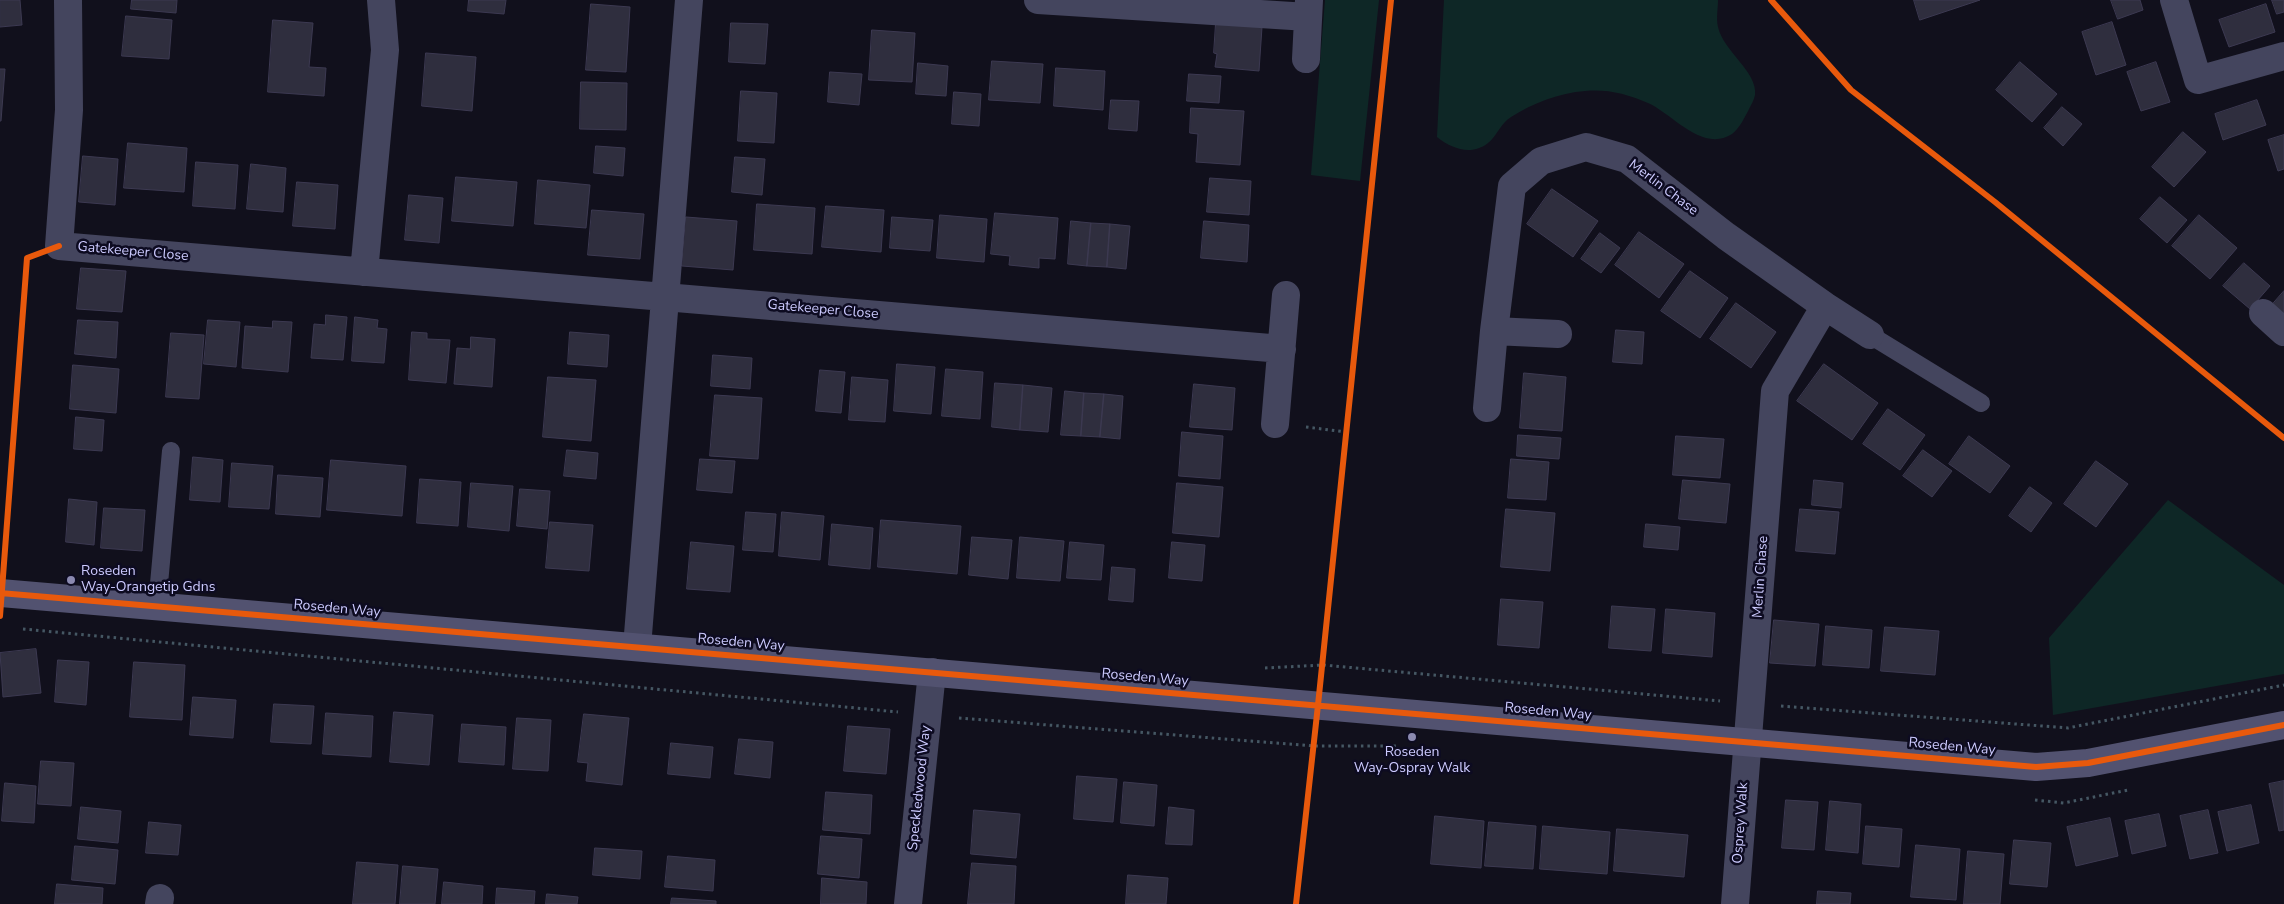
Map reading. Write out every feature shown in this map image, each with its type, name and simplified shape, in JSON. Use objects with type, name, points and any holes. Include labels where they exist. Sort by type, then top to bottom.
[{"type":"street","name":"Gatekeeper Close","points":[[68,0],[69,110],[58,246],[1282,349]]},
{"type":"street","points":[[364,272],[384,50],[381,0]]},
{"type":"street","points":[[637,647],[689,0]]},
{"type":"street","points":[[1038,0],[1309,8],[1306,59]]},
{"type":"street","points":[[2174,0],[2198,80],[2284,56]]},
{"type":"street","name":"Merlin Chase","points":[[1487,408],[1494,331],[1512,186],[1540,161],[1586,147],[1627,159],[1726,236],[1825,306],[1870,335]]},
{"type":"street","points":[[1275,424],[1286,295]]},
{"type":"street","name":"Merlin Chase","points":[[1748,742],[1775,391],[1825,306]]},
{"type":"street","points":[[2264,313],[2284,332]]},
{"type":"street","points":[[1494,331],[1558,334]]},
{"type":"street","name":"Roseden Way","points":[[0,593],[2036,767],[2088,763],[2284,725]]},
{"type":"street","name":"Speckledwood Way","points":[[908,904],[932,672]]},
{"type":"street","name":"Osprey Walk","points":[[1735,904],[1748,742]]},
{"type":"lane","points":[[1870,335],[1981,403]]},
{"type":"lane","points":[[157,606],[171,451]]},
{"type":"path","points":[[1345,442],[1347,422]]},
{"type":"path","points":[[1275,424],[1346,432]]},
{"type":"path","points":[[1312,756],[1324,655]]},
{"type":"path","points":[[1259,668],[1322,665],[1751,704],[2068,728],[2284,685]]},
{"type":"green space","points":[[1325,0],[1379,0],[1360,181],[1311,175]]},
{"type":"green space","points":[[1444,0],[1718,0],[1717,24],[1721,36],[1751,78],[1755,97],[1742,123],[1732,134],[1721,139],[1710,139],[1688,130],[1658,108],[1640,100],[1617,93],[1593,91],[1556,96],[1537,103],[1507,120],[1491,140],[1482,147],[1469,150],[1456,148],[1437,137]]},
{"type":"green space","points":[[2168,500],[2284,585],[2284,674],[2053,715],[2049,638]]},
{"type":"building","points":[[0,0],[20,0],[22,25],[0,27]]},
{"type":"building","points":[[132,0],[177,0],[176,13],[131,9]]},
{"type":"building","points":[[469,0],[506,0],[504,14],[468,11]]},
{"type":"building","points":[[1914,0],[1980,0],[1920,20]]},
{"type":"building","points":[[2111,0],[2140,0],[2143,10],[2118,19]]},
{"type":"building","points":[[2272,0],[2284,0],[2284,12],[2277,14]]},
{"type":"building","points":[[591,4],[630,7],[626,72],[586,70]]},
{"type":"building","points":[[2266,4],[2275,32],[2229,47],[2219,20]]},
{"type":"building","points":[[126,16],[172,20],[169,59],[122,56]]},
{"type":"building","points":[[273,20],[313,23],[309,67],[326,68],[324,96],[268,92]]},
{"type":"building","points":[[2112,22],[2126,65],[2096,75],[2082,32]]},
{"type":"building","points":[[731,23],[768,24],[765,64],[729,62]]},
{"type":"building","points":[[1216,23],[1262,27],[1259,71],[1215,67],[1217,54],[1214,53]]},
{"type":"building","points":[[872,30],[915,33],[912,82],[869,80]]},
{"type":"building","points":[[426,53],[476,57],[472,111],[422,106]]},
{"type":"building","points":[[992,61],[1043,64],[1040,103],[989,100]]},
{"type":"building","points":[[2020,62],[2057,94],[2032,122],[1996,90]]},
{"type":"building","points":[[2156,62],[2170,102],[2141,111],[2127,72]]},
{"type":"building","points":[[918,63],[948,66],[946,96],[916,94]]},
{"type":"building","points":[[1056,68],[1105,71],[1103,110],[1054,106]]},
{"type":"building","points":[[0,69],[5,69],[1,121],[0,121]]},
{"type":"building","points":[[830,72],[862,74],[859,105],[828,102]]},
{"type":"building","points":[[1189,74],[1221,76],[1219,103],[1187,101]]},
{"type":"building","points":[[581,82],[627,83],[626,130],[580,129]]},
{"type":"building","points":[[741,91],[777,93],[774,143],[738,141]]},
{"type":"building","points":[[954,92],[981,94],[979,126],[952,124]]},
{"type":"building","points":[[1111,100],[1139,101],[1137,131],[1109,129]]},
{"type":"building","points":[[2257,100],[2266,125],[2223,140],[2215,114]]},
{"type":"building","points":[[2062,107],[2082,124],[2063,146],[2044,128]]},
{"type":"building","points":[[1191,108],[1244,111],[1240,165],[1196,162],[1198,134],[1190,133]]},
{"type":"building","points":[[2183,132],[2206,152],[2174,187],[2152,167]]},
{"type":"building","points":[[2284,135],[2284,169],[2278,171],[2268,140]]},
{"type":"building","points":[[128,143],[187,148],[184,192],[124,188]]},
{"type":"building","points":[[596,146],[625,148],[623,176],[594,173]]},
{"type":"building","points":[[83,156],[118,159],[115,205],[79,202]]},
{"type":"building","points":[[735,157],[765,159],[762,195],[732,192]]},
{"type":"building","points":[[196,162],[238,165],[235,209],[193,206]]},
{"type":"building","points":[[251,164],[286,168],[283,212],[247,209]]},
{"type":"building","points":[[456,177],[517,182],[513,226],[452,221]]},
{"type":"building","points":[[1210,178],[1251,181],[1249,215],[1207,212]]},
{"type":"building","points":[[538,180],[590,185],[586,228],[535,224]]},
{"type":"building","points":[[297,182],[338,185],[335,229],[293,226]]},
{"type":"building","points":[[1552,189],[1598,221],[1573,257],[1527,224]]},
{"type":"building","points":[[409,195],[443,198],[439,243],[405,240]]},
{"type":"building","points":[[2160,197],[2187,220],[2167,243],[2140,219]]},
{"type":"building","points":[[757,204],[815,208],[812,254],[754,250]]},
{"type":"building","points":[[826,206],[884,210],[881,252],[822,247]]},
{"type":"building","points":[[592,210],[644,214],[640,259],[588,255]]},
{"type":"building","points":[[995,213],[1058,218],[1055,259],[1039,258],[1039,268],[1009,265],[1010,256],[991,254]]},
{"type":"building","points":[[940,215],[987,219],[984,262],[937,258]]},
{"type":"building","points":[[2199,215],[2237,248],[2210,279],[2172,246]]},
{"type":"building","points":[[686,217],[737,221],[733,270],[682,266]]},
{"type":"building","points":[[892,217],[933,220],[930,251],[890,248]]},
{"type":"building","points":[[1071,221],[1091,223],[1087,266],[1068,264]]},
{"type":"building","points":[[1204,221],[1249,225],[1247,262],[1201,258]]},
{"type":"building","points":[[1091,223],[1110,224],[1107,267],[1087,266]]},
{"type":"building","points":[[1110,224],[1130,226],[1126,269],[1107,267]]},
{"type":"building","points":[[1639,232],[1684,264],[1659,298],[1615,265]]},
{"type":"building","points":[[1600,233],[1620,248],[1601,273],[1581,259]]},
{"type":"building","points":[[2244,263],[2270,286],[2250,309],[2223,286]]},
{"type":"building","points":[[81,268],[126,271],[122,312],[77,309]]},
{"type":"building","points":[[1690,271],[1728,298],[1700,338],[1661,311]]},
{"type":"building","points":[[2284,291],[2284,315],[2272,305]]},
{"type":"building","points":[[1736,303],[1776,332],[1751,368],[1710,339]]},
{"type":"building","points":[[326,315],[347,317],[343,360],[311,358],[314,324],[325,325]]},
{"type":"building","points":[[355,317],[378,320],[377,328],[387,329],[384,363],[352,361]]},
{"type":"building","points":[[78,320],[118,322],[116,358],[75,354]]},
{"type":"building","points":[[208,320],[240,322],[236,367],[204,364]]},
{"type":"building","points":[[273,321],[292,322],[288,372],[242,368],[245,326],[272,328]]},
{"type":"building","points":[[1616,330],[1644,332],[1642,364],[1613,362]]},
{"type":"building","points":[[412,332],[427,333],[427,339],[450,340],[446,383],[409,380]]},
{"type":"building","points":[[570,332],[609,335],[607,367],[568,364]]},
{"type":"building","points":[[171,333],[204,335],[199,399],[166,397]]},
{"type":"building","points":[[471,337],[495,339],[492,387],[454,384],[457,348],[470,349]]},
{"type":"building","points":[[713,355],[752,358],[750,389],[711,386]]},
{"type":"building","points":[[897,364],[935,367],[931,414],[894,411]]},
{"type":"building","points":[[1824,364],[1878,403],[1852,440],[1797,401]]},
{"type":"building","points":[[73,365],[119,369],[116,413],[70,409]]},
{"type":"building","points":[[946,369],[983,372],[980,419],[942,416]]},
{"type":"building","points":[[820,370],[845,372],[841,413],[816,411]]},
{"type":"building","points":[[1524,373],[1566,377],[1562,431],[1520,428]]},
{"type":"building","points":[[548,377],[596,380],[591,441],[543,437]]},
{"type":"building","points":[[852,377],[888,380],[885,422],[849,420]]},
{"type":"building","points":[[995,383],[1023,385],[1020,430],[992,427]]},
{"type":"building","points":[[1194,384],[1235,388],[1232,430],[1190,427]]},
{"type":"building","points":[[1023,385],[1052,388],[1048,432],[1020,430]]},
{"type":"building","points":[[1065,391],[1084,393],[1081,436],[1061,435]]},
{"type":"building","points":[[1084,393],[1104,394],[1100,437],[1081,436]]},
{"type":"building","points":[[1104,394],[1123,396],[1120,439],[1100,437]]},
{"type":"building","points":[[715,395],[762,398],[758,459],[710,456]]},
{"type":"building","points":[[1888,409],[1925,435],[1900,470],[1863,444]]},
{"type":"building","points":[[76,417],[104,420],[102,451],[74,449]]},
{"type":"building","points":[[1182,432],[1223,436],[1220,479],[1179,476]]},
{"type":"building","points":[[1518,435],[1561,438],[1559,459],[1517,456]]},
{"type":"building","points":[[1676,436],[1724,439],[1720,478],[1673,475]]},
{"type":"building","points":[[1969,436],[2010,466],[1990,493],[1949,464]]},
{"type":"building","points":[[567,450],[598,453],[596,479],[564,476]]},
{"type":"building","points":[[1923,450],[1952,471],[1932,497],[1903,476]]},
{"type":"building","points":[[193,457],[223,460],[220,502],[190,500]]},
{"type":"building","points":[[700,459],[735,461],[732,493],[697,490]]},
{"type":"building","points":[[1511,459],[1549,462],[1546,500],[1508,498]]},
{"type":"building","points":[[331,460],[406,466],[402,516],[327,510]]},
{"type":"building","points":[[2096,461],[2128,484],[2096,527],[2064,504]]},
{"type":"building","points":[[232,463],[273,466],[269,509],[229,507]]},
{"type":"building","points":[[278,475],[323,478],[320,517],[276,514]]},
{"type":"building","points":[[420,479],[461,482],[458,526],[417,523]]},
{"type":"building","points":[[1683,480],[1730,484],[1726,523],[1679,519]]},
{"type":"building","points":[[1814,480],[1843,483],[1841,508],[1812,505]]},
{"type":"building","points":[[471,483],[513,486],[509,531],[468,527]]},
{"type":"building","points":[[1177,483],[1223,487],[1219,537],[1173,533]]},
{"type":"building","points":[[2030,487],[2052,503],[2031,532],[2009,516]]},
{"type":"building","points":[[520,489],[550,491],[547,529],[517,526]]},
{"type":"building","points":[[69,499],[97,502],[94,545],[66,542]]},
{"type":"building","points":[[104,508],[145,510],[142,551],[101,548]]},
{"type":"building","points":[[1506,509],[1555,513],[1550,571],[1501,567]]},
{"type":"building","points":[[1800,509],[1839,512],[1835,554],[1796,551]]},
{"type":"building","points":[[746,512],[776,514],[773,552],[743,550]]},
{"type":"building","points":[[782,512],[824,516],[820,560],[779,556]]},
{"type":"building","points":[[881,520],[961,526],[957,574],[878,567]]},
{"type":"building","points":[[550,522],[593,525],[589,571],[546,568]]},
{"type":"building","points":[[832,524],[873,528],[870,569],[829,565]]},
{"type":"building","points":[[1646,524],[1680,527],[1678,550],[1644,547]]},
{"type":"building","points":[[972,537],[1012,540],[1008,579],[969,575]]},
{"type":"building","points":[[1020,537],[1064,541],[1060,581],[1017,578]]},
{"type":"building","points":[[691,542],[734,546],[730,592],[687,589]]},
{"type":"building","points":[[1070,542],[1104,545],[1101,580],[1067,578]]},
{"type":"building","points":[[1172,542],[1205,545],[1202,581],[1169,578]]},
{"type":"building","points":[[1112,567],[1135,569],[1133,602],[1109,600]]},
{"type":"building","points":[[1501,599],[1543,602],[1539,648],[1498,645]]},
{"type":"building","points":[[1612,606],[1655,609],[1651,651],[1609,648]]},
{"type":"building","points":[[1666,609],[1715,613],[1712,657],[1663,653]]},
{"type":"building","points":[[1774,620],[1819,624],[1815,666],[1770,663]]},
{"type":"building","points":[[1826,626],[1872,630],[1869,668],[1823,665]]},
{"type":"building","points":[[1885,627],[1939,631],[1935,675],[1881,671]]},
{"type":"building","points":[[36,649],[41,693],[3,697],[0,653]]},
{"type":"building","points":[[58,660],[89,662],[86,705],[55,702]]},
{"type":"building","points":[[134,662],[185,665],[182,720],[130,717]]},
{"type":"building","points":[[193,697],[236,700],[233,738],[190,735]]},
{"type":"building","points":[[274,704],[314,706],[311,744],[271,742]]},
{"type":"building","points":[[394,712],[433,715],[429,765],[390,762]]},
{"type":"building","points":[[326,713],[373,716],[371,757],[323,754]]},
{"type":"building","points":[[584,714],[629,718],[622,785],[586,781],[588,763],[578,762]]},
{"type":"building","points":[[517,718],[551,720],[548,771],[513,769]]},
{"type":"building","points":[[462,724],[506,727],[504,765],[459,762]]},
{"type":"building","points":[[848,726],[890,729],[886,774],[844,771]]},
{"type":"building","points":[[739,739],[773,742],[770,778],[735,774]]},
{"type":"building","points":[[671,743],[713,747],[710,778],[668,774]]},
{"type":"building","points":[[41,761],[74,763],[71,806],[38,804]]},
{"type":"building","points":[[1077,776],[1117,779],[1113,822],[1074,819]]},
{"type":"building","points":[[2284,781],[2284,830],[2279,831],[2269,784]]},
{"type":"building","points":[[1124,782],[1157,785],[1154,826],[1121,823]]},
{"type":"building","points":[[5,783],[36,786],[34,823],[2,821]]},
{"type":"building","points":[[826,792],[872,795],[870,834],[823,830]]},
{"type":"building","points":[[1786,800],[1818,802],[1814,850],[1782,848]]},
{"type":"building","points":[[1830,801],[1861,804],[1858,853],[1826,850]]},
{"type":"building","points":[[2251,805],[2259,843],[2227,851],[2218,812]]},
{"type":"building","points":[[81,807],[121,811],[118,843],[78,839]]},
{"type":"building","points":[[1169,807],[1194,810],[1192,845],[1166,844]]},
{"type":"building","points":[[974,810],[1020,814],[1016,858],[971,854]]},
{"type":"building","points":[[2208,810],[2218,853],[2190,859],[2180,816]]},
{"type":"building","points":[[2159,814],[2166,846],[2132,854],[2125,821]]},
{"type":"building","points":[[1435,816],[1484,821],[1481,868],[1431,864]]},
{"type":"building","points":[[2110,818],[2118,856],[2076,866],[2067,827]]},
{"type":"building","points":[[149,822],[181,825],[178,855],[146,853]]},
{"type":"building","points":[[1489,822],[1536,826],[1533,869],[1485,866]]},
{"type":"building","points":[[1543,826],[1610,832],[1607,874],[1540,869]]},
{"type":"building","points":[[1866,826],[1902,829],[1899,867],[1863,864]]},
{"type":"building","points":[[1617,829],[1688,835],[1684,877],[1614,871]]},
{"type":"building","points":[[821,836],[862,839],[859,878],[818,874]]},
{"type":"building","points":[[2014,840],[2051,843],[2047,887],[2010,884]]},
{"type":"building","points":[[1916,845],[1960,849],[1956,900],[1911,897]]},
{"type":"building","points":[[75,846],[118,850],[115,884],[72,880]]},
{"type":"building","points":[[595,848],[642,851],[640,879],[593,875]]},
{"type":"building","points":[[1968,851],[2004,854],[2000,904],[1964,904]]},
{"type":"building","points":[[668,856],[715,860],[713,891],[665,887]]},
{"type":"building","points":[[357,862],[398,865],[395,904],[353,904]]},
{"type":"building","points":[[972,863],[1016,866],[1014,904],[968,904]]},
{"type":"building","points":[[403,866],[438,869],[435,904],[400,904]]},
{"type":"building","points":[[1128,875],[1168,878],[1166,904],[1126,904]]},
{"type":"building","points":[[822,878],[867,882],[866,904],[821,904]]},
{"type":"building","points":[[444,882],[483,886],[482,904],[442,904]]},
{"type":"building","points":[[57,884],[103,888],[102,904],[55,904]]},
{"type":"building","points":[[497,888],[535,891],[534,904],[496,904]]},
{"type":"building","points":[[1818,891],[1851,893],[1850,904],[1817,904]]},
{"type":"building","points":[[547,894],[578,897],[577,904],[546,904]]},
{"type":"building","points":[[672,898],[716,901],[716,904],[671,904]]},
{"type":"cycle path","points":[[1296,904],[1391,0]]},
{"type":"cycle path","points":[[1771,0],[1851,90],[1995,202],[2284,438]]},
{"type":"cycle path","points":[[0,616],[27,258],[59,246]]},
{"type":"cycle path","points":[[0,593],[2036,767],[2088,763],[2284,725]]},
{"type":"place","name":"Roseden Way-Orangetip Gdns","points":[[71,580]]},
{"type":"place","name":"Roseden Way-Ospray Walk","points":[[1412,737]]}]
